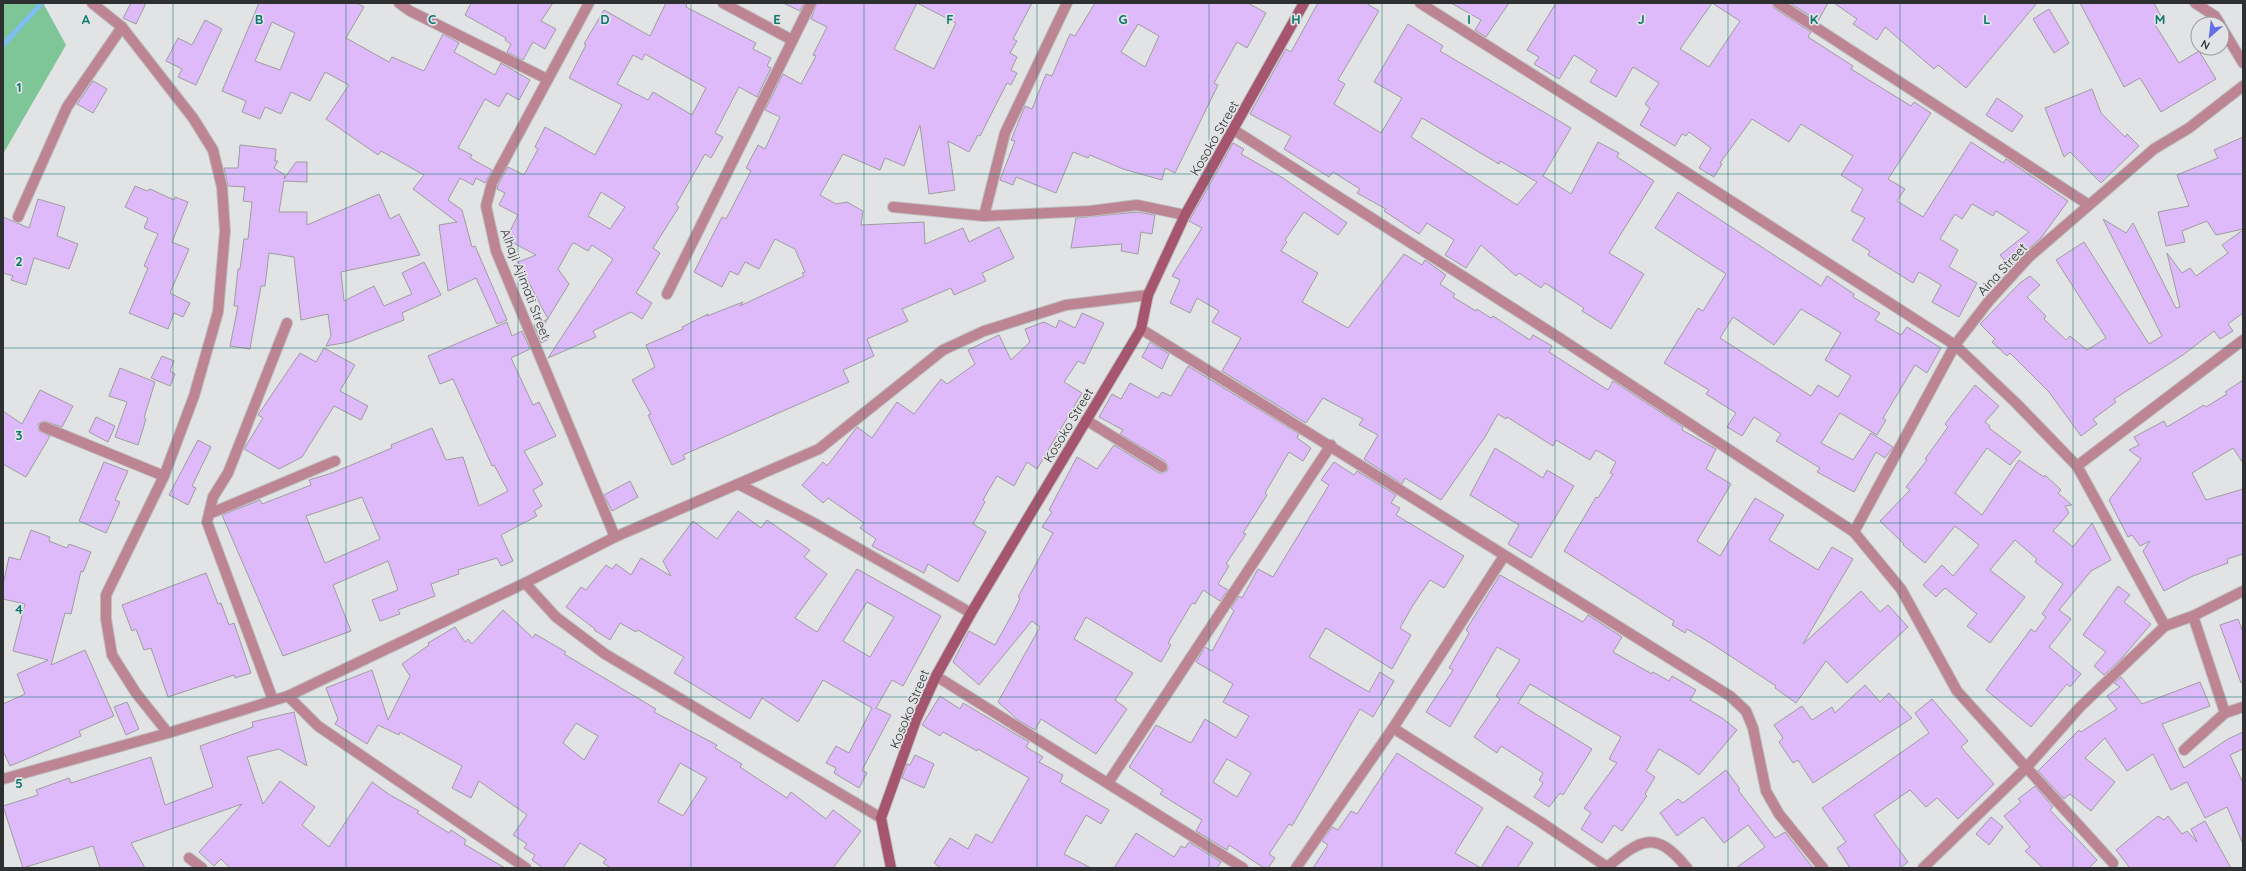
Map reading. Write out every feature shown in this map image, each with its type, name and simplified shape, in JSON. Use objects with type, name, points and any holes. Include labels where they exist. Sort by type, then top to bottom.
[{"type":"street","points":[[92,3],[122,27],[194,118],[213,150],[222,187],[225,232],[218,312],[194,396],[164,476],[106,595],[106,619],[112,655],[136,693],[168,733]]},
{"type":"street","points":[[398,3],[410,11],[547,79]]},
{"type":"street","name":"Alhaji Ajimati Street","points":[[589,3],[492,183],[486,206],[496,251],[615,537]]},
{"type":"street","points":[[723,3],[792,40]]},
{"type":"street","points":[[667,294],[811,3]]},
{"type":"street","points":[[984,216],[1004,133],[1067,3]]},
{"type":"street","name":"Kosoko Street","points":[[881,818],[916,720],[936,676],[971,613],[1140,329],[1148,295],[1185,215],[1304,3]]},
{"type":"street","points":[[1420,3],[1647,146],[1955,345],[2017,404],[2077,466],[2165,626]]},
{"type":"street","points":[[2195,3],[2215,16]]},
{"type":"street","points":[[1780,4],[2089,205]]},
{"type":"street","points":[[18,217],[67,107],[122,27]]},
{"type":"street","points":[[2230,41],[2243,63]]},
{"type":"street","name":"Aina Street","points":[[1854,532],[1955,345],[1989,301],[2029,257],[2089,205],[2154,150],[2189,128],[2243,86]]},
{"type":"street","points":[[1234,130],[1552,333],[1854,532],[1901,589],[1958,691],[2026,768],[2113,862]]},
{"type":"street","points":[[893,207],[984,216],[1090,211],[1137,205],[1185,215]]},
{"type":"street","points":[[3,779],[168,733],[288,696],[525,583],[615,537],[740,485],[819,449],[943,350],[977,334],[1066,305],[1148,295]]},
{"type":"street","points":[[273,700],[207,522],[213,497],[228,473],[287,322]]},
{"type":"street","points":[[1140,329],[1331,445],[1504,556],[1730,696],[1746,711],[1754,728],[1766,790],[1779,814],[1823,868]]},
{"type":"street","points":[[2077,466],[2243,340]]},
{"type":"street","points":[[1086,420],[1162,467]]},
{"type":"street","points":[[44,428],[164,476]]},
{"type":"street","points":[[1108,783],[1331,445]]},
{"type":"street","points":[[210,514],[335,461]]},
{"type":"street","points":[[740,485],[814,523],[971,613]]},
{"type":"street","points":[[1296,868],[1393,728],[1504,556]]},
{"type":"street","points":[[525,583],[556,617],[605,654],[881,818],[891,868]]},
{"type":"street","points":[[1923,868],[2026,768],[2080,707],[2165,626],[2193,616],[2243,591]]},
{"type":"street","points":[[2193,616],[2225,713]]},
{"type":"street","points":[[936,676],[1243,868]]},
{"type":"street","points":[[288,696],[318,726],[526,868]]},
{"type":"street","points":[[2184,750],[2225,713],[2243,707]]},
{"type":"street","points":[[1393,728],[1606,868],[1632,848],[1647,841],[1665,846],[1687,868]]},
{"type":"street","points":[[189,858],[202,868]]},
{"type":"green space","points":[[3,3],[43,3],[66,45],[3,154]]},
{"type":"building","points":[[131,3],[146,3],[136,24],[123,18]]},
{"type":"building","points":[[259,3],[357,3],[364,7],[346,38],[389,62],[392,57],[424,71],[443,34],[459,43],[454,52],[495,75],[501,63],[530,80],[519,100],[507,93],[499,107],[485,99],[458,148],[472,155],[470,158],[492,170],[485,183],[476,178],[473,185],[460,178],[448,200],[462,210],[472,247],[475,246],[507,320],[497,324],[476,278],[448,291],[439,225],[457,222],[413,189],[424,175],[381,151],[378,155],[326,119],[349,85],[325,72],[310,101],[291,92],[281,114],[265,107],[260,119],[242,112],[246,101],[222,91]],"holes":[[[272,22],[295,33],[280,70],[255,61]]]},
{"type":"building","points":[[471,3],[553,3],[541,21],[556,29],[545,49],[533,42],[523,60],[507,52],[511,44],[505,40],[506,38],[465,15]]},
{"type":"building","points":[[666,3],[687,3],[686,7],[756,43],[753,49],[771,58],[767,66],[771,68],[757,97],[739,87],[715,133],[723,137],[711,158],[705,154],[676,205],[679,207],[653,248],[660,253],[636,293],[652,303],[642,319],[631,312],[593,331],[596,337],[548,358],[613,259],[592,245],[588,251],[574,243],[572,244],[558,269],[569,284],[548,319],[518,262],[536,255],[506,239],[518,215],[499,205],[505,193],[497,189],[508,167],[524,175],[538,149],[535,147],[545,127],[595,155],[622,105],[569,78],[586,45],[584,44],[604,10],[650,36]],"holes":[[[645,54],[706,88],[692,115],[653,92],[648,100],[617,84],[633,55],[642,60]],[[601,192],[625,207],[610,229],[588,216]]]},
{"type":"building","points":[[783,3],[804,3],[800,11]]},
{"type":"building","points":[[817,3],[917,3],[1032,3],[1013,39],[1017,41],[1010,53],[1017,57],[1011,70],[1017,73],[1011,85],[1007,83],[980,136],[978,135],[969,152],[948,141],[955,190],[929,194],[920,125],[904,166],[885,158],[880,170],[843,154],[820,195],[836,204],[847,202],[863,211],[861,225],[924,222],[925,244],[963,228],[969,242],[999,227],[1014,258],[982,273],[986,281],[954,295],[951,288],[902,309],[908,321],[867,339],[874,356],[843,370],[849,382],[683,455],[685,459],[672,465],[648,415],[651,414],[632,380],[655,367],[646,345],[683,329],[682,327],[708,314],[707,316],[743,302],[740,306],[804,276],[802,273],[805,272],[795,249],[775,239],[759,269],[745,262],[738,275],[730,271],[722,287],[694,272],[722,217],[726,219],[751,171],[746,168],[758,145],[765,149],[780,117],[765,110],[783,74],[801,84],[816,56],[813,55],[827,27],[811,19]],"holes":[[[917,3],[956,23],[934,69],[894,49]]]},
{"type":"building","points":[[1095,3],[1248,3],[1266,13],[1247,48],[1237,42],[1214,83],[1218,85],[1175,173],[1165,168],[1162,180],[1123,169],[1090,155],[1088,158],[1073,152],[1056,193],[1016,177],[1013,185],[1000,180],[1015,141],[1011,140],[1025,106],[1032,109],[1046,74],[1052,76],[1070,34],[1075,36]],"holes":[[[1138,24],[1159,36],[1145,67],[1121,52]]]},
{"type":"building","points":[[1318,3],[1366,3],[1379,11],[1338,80],[1345,84],[1334,104],[1381,133],[1402,98],[1374,82],[1408,24],[1443,46],[1440,51],[1571,128],[1543,176],[1571,194],[1598,142],[1619,153],[1617,157],[1654,181],[1609,253],[1644,274],[1611,329],[1582,311],[1584,308],[1545,283],[1541,288],[1519,273],[1516,276],[1481,245],[1466,268],[1445,255],[1454,240],[1427,223],[1419,234],[1384,211],[1386,209],[1357,193],[1360,189],[1333,172],[1329,177],[1284,149],[1291,136],[1250,114],[1286,49],[1291,52]],"holes":[[[1422,118],[1499,164],[1500,161],[1537,182],[1517,205],[1411,137]]]},
{"type":"building","points":[[1451,3],[1509,3],[1486,37],[1475,30],[1481,20]]},
{"type":"building","points":[[1556,3],[1712,3],[1772,3],[1774,8],[1811,32],[1808,37],[1853,66],[1851,69],[1911,106],[1914,102],[1931,113],[1888,179],[1905,189],[1897,201],[1923,217],[1971,142],[2003,163],[2006,159],[2068,201],[2041,238],[2009,266],[2000,255],[2029,232],[1996,211],[1993,216],[1972,204],[1962,219],[1955,214],[1940,239],[1958,250],[1949,267],[1977,283],[1959,317],[1932,302],[1941,285],[1919,272],[1913,283],[1868,255],[1870,251],[1852,240],[1865,218],[1851,211],[1863,189],[1841,175],[1853,156],[1801,124],[1789,142],[1752,119],[1720,163],[1722,164],[1714,177],[1699,168],[1711,148],[1689,132],[1686,136],[1682,134],[1675,146],[1640,125],[1650,108],[1645,104],[1659,83],[1633,67],[1616,97],[1590,82],[1597,70],[1574,55],[1559,79],[1534,64],[1539,57],[1527,50]],"holes":[[[1712,3],[1740,21],[1709,67],[1680,49]]]},
{"type":"building","points":[[1790,3],[1828,3],[1818,21]]},
{"type":"building","points":[[1834,3],[2037,3],[1966,88],[1938,65],[1934,69],[1885,27],[1877,40],[1853,24],[1857,19]]},
{"type":"building","points":[[2080,3],[2154,3],[2162,18],[2154,23],[2179,63],[2191,56],[2202,56],[2216,79],[2161,112],[2140,78],[2124,87]]},
{"type":"building","points":[[2049,9],[2069,43],[2054,53],[2033,19]]},
{"type":"building","points":[[205,20],[222,29],[196,85],[178,77],[182,69],[166,61],[178,38],[192,45]]},
{"type":"building","points":[[93,81],[107,89],[93,113],[77,104]]},
{"type":"building","points":[[2092,89],[2101,113],[2125,137],[2127,134],[2139,146],[2101,183],[2070,152],[2064,157],[2045,108]]},
{"type":"building","points":[[1997,98],[2023,116],[2012,132],[1986,115]]},
{"type":"building","points":[[2243,137],[2243,229],[2216,235],[2207,221],[2182,231],[2185,242],[2166,246],[2158,212],[2189,206],[2177,175],[2218,158],[2214,150]]},
{"type":"building","points":[[1233,143],[1244,149],[1241,154],[1283,178],[1347,223],[1338,235],[1304,212],[1285,240],[1287,242],[1281,251],[1318,273],[1302,302],[1348,328],[1404,254],[1422,265],[1425,260],[1446,275],[1440,284],[1455,294],[1453,297],[1476,311],[1477,309],[1491,318],[1493,316],[1530,340],[1533,335],[1552,346],[1549,352],[1608,390],[1613,381],[1683,427],[1682,430],[1716,449],[1706,469],[1731,484],[1697,541],[1720,556],[1755,498],[1784,515],[1769,540],[1818,570],[1832,547],[1853,559],[1803,644],[1861,591],[1880,612],[1888,605],[1908,627],[1847,683],[1826,661],[1796,703],[1775,688],[1776,686],[1712,644],[1687,629],[1685,633],[1672,625],[1674,621],[1564,551],[1596,497],[1598,498],[1613,474],[1610,473],[1616,462],[1596,450],[1590,460],[1556,440],[1553,446],[1507,417],[1506,419],[1498,414],[1485,437],[1441,500],[1405,478],[1402,484],[1364,459],[1378,435],[1359,425],[1363,419],[1323,398],[1306,423],[1222,371],[1241,338],[1212,322],[1219,311],[1197,298],[1190,313],[1170,303],[1180,280],[1172,276],[1202,228],[1189,221]]},
{"type":"building","points":[[240,145],[276,149],[275,161],[278,161],[274,168],[285,175],[284,179],[296,162],[307,162],[307,182],[284,181],[279,212],[307,212],[307,225],[379,194],[390,219],[399,214],[420,255],[341,272],[344,301],[374,286],[384,306],[412,294],[402,273],[424,262],[441,295],[402,313],[404,320],[349,342],[326,346],[331,336],[328,314],[301,320],[294,257],[269,253],[265,286],[261,286],[250,349],[230,346],[238,306],[234,306],[238,269],[240,269],[244,239],[248,239],[252,202],[243,201],[245,187],[228,186],[224,168],[238,168]]},
{"type":"building","points":[[135,186],[147,191],[150,189],[174,200],[175,197],[188,202],[172,242],[189,249],[170,293],[190,303],[183,317],[174,313],[168,329],[129,313],[148,268],[144,266],[158,234],[144,228],[148,218],[125,207]]},
{"type":"building","points":[[1678,192],[1821,286],[1827,276],[1854,294],[1853,297],[1880,313],[1875,320],[1901,335],[1907,327],[1941,348],[1927,373],[1915,365],[1883,418],[1886,420],[1877,435],[1840,413],[1821,443],[1853,460],[1871,433],[1893,447],[1885,458],[1876,452],[1854,492],[1817,472],[1820,468],[1776,441],[1781,434],[1754,417],[1742,436],[1727,427],[1736,413],[1706,394],[1709,390],[1664,363],[1698,308],[1703,311],[1726,274],[1655,228]],"holes":[[[1801,309],[1841,333],[1825,360],[1851,376],[1838,397],[1818,385],[1811,396],[1720,338],[1733,317],[1774,345]]]},
{"type":"building","points":[[38,199],[65,207],[57,236],[78,244],[69,269],[34,258],[26,285],[11,280],[13,276],[3,273],[3,217],[29,228]]},
{"type":"building","points":[[1137,212],[1155,215],[1152,234],[1141,232],[1138,254],[1121,251],[1122,244],[1071,248],[1076,218]]},
{"type":"building","points":[[2103,219],[2126,233],[2133,223],[2176,308],[2180,307],[2167,253],[2182,273],[2190,268],[2196,276],[2228,253],[2222,245],[2243,230],[2243,313],[2228,324],[2233,331],[2220,339],[2214,331],[2183,355],[2114,399],[2116,402],[2093,419],[2097,424],[2081,436],[2049,392],[2010,353],[2007,356],[1992,342],[1995,339],[1980,324],[2020,283],[2030,276],[2040,285],[2027,297],[2046,316],[2044,319],[2066,340],[2070,336],[2087,350],[2106,338],[2056,260],[2084,242],[2149,344],[2162,336]]},
{"type":"building","points":[[1082,313],[1104,323],[1084,364],[1078,361],[1064,382],[1082,393],[1037,469],[1027,462],[1014,486],[997,476],[983,500],[985,502],[973,524],[986,532],[958,582],[928,564],[924,573],[872,546],[876,539],[860,528],[864,523],[828,498],[823,503],[802,485],[823,462],[827,466],[857,427],[872,438],[897,402],[914,414],[941,379],[947,384],[975,364],[968,350],[999,335],[1011,360],[1030,342],[1025,329],[1044,322],[1056,328],[1059,320],[1075,328]]},
{"type":"building","points":[[547,319],[539,333],[549,339],[541,343],[534,325]]},
{"type":"building","points":[[507,322],[512,336],[522,331],[530,349],[511,358],[533,405],[539,402],[556,436],[524,451],[543,484],[533,490],[542,506],[534,511],[537,516],[501,535],[513,561],[501,566],[497,558],[458,570],[459,574],[431,584],[435,596],[398,610],[400,614],[380,621],[372,600],[398,590],[388,561],[333,585],[351,631],[283,656],[222,515],[260,500],[262,504],[311,485],[309,480],[332,473],[392,448],[391,445],[432,428],[446,460],[463,457],[479,506],[508,491],[494,465],[492,466],[453,379],[440,384],[428,356]],"holes":[[[362,497],[380,539],[325,563],[306,516]]]},
{"type":"building","points":[[1150,342],[1169,354],[1162,369],[1142,357]]},
{"type":"building","points":[[324,348],[355,365],[340,391],[368,406],[361,420],[334,406],[302,457],[279,469],[244,449],[263,418],[258,415],[300,353],[316,362]]},
{"type":"building","points":[[162,356],[174,361],[170,371],[175,374],[170,386],[151,378]]},
{"type":"building","points":[[1188,366],[1299,434],[1297,438],[1311,448],[1303,461],[1289,452],[1265,493],[1267,495],[1243,533],[1246,534],[1226,564],[1229,566],[1218,584],[1228,590],[1220,601],[1203,590],[1195,604],[1192,603],[1168,643],[1171,645],[1161,662],[1086,617],[1074,639],[1133,673],[1115,700],[1127,709],[1096,754],[1041,719],[1035,730],[1018,720],[998,702],[1040,627],[1032,621],[979,685],[953,662],[969,631],[995,645],[1015,609],[1020,598],[1018,597],[1053,533],[1042,527],[1052,512],[1049,510],[1077,457],[1097,469],[1114,445],[1159,473],[1167,471],[1168,467],[1165,461],[1120,434],[1123,430],[1099,417],[1112,394],[1121,399],[1130,383],[1158,398],[1162,392],[1171,396]]},
{"type":"building","points":[[120,368],[155,382],[144,418],[146,419],[138,445],[115,437],[127,402],[109,396]]},
{"type":"building","points":[[2243,380],[2243,463],[2233,448],[2192,473],[2206,500],[2243,489],[2243,554],[2227,559],[2228,563],[2193,576],[2164,591],[2143,551],[2150,541],[2140,546],[2132,535],[2128,537],[2109,500],[2141,459],[2129,450],[2139,445],[2134,437],[2164,421],[2167,427],[2204,405],[2206,407],[2227,394],[2225,392]]},
{"type":"building","points":[[1975,385],[1999,406],[1985,422],[1990,426],[1989,428],[2021,452],[2010,465],[1987,448],[1955,493],[1982,515],[2019,460],[2044,477],[2045,475],[2061,490],[2058,493],[2072,505],[2065,506],[2069,513],[2053,531],[2073,547],[2092,523],[2111,560],[2091,571],[2059,610],[2071,619],[2049,647],[2081,674],[2070,687],[2067,684],[2031,727],[1986,690],[2031,629],[2035,632],[2046,617],[2042,614],[2063,584],[2035,562],[2037,559],[2015,540],[1990,570],[2025,597],[1990,643],[1967,626],[1977,614],[1945,588],[1936,597],[1923,585],[1942,565],[1953,576],[1979,545],[1955,526],[1925,563],[1903,545],[1904,544],[1880,521],[1910,490],[1906,487],[1927,460],[1925,459],[1948,427],[1945,424]]},
{"type":"building","points":[[40,390],[73,406],[62,427],[44,421],[38,424],[39,431],[50,436],[26,477],[3,464],[3,411],[22,424]]},
{"type":"building","points":[[96,417],[115,426],[108,442],[89,432]]},
{"type":"building","points":[[198,440],[211,447],[192,486],[196,488],[188,505],[169,495]]},
{"type":"building","points":[[1495,448],[1543,478],[1547,470],[1574,486],[1531,558],[1508,544],[1519,525],[1470,495]]},
{"type":"building","points":[[104,462],[128,471],[115,500],[120,502],[106,533],[79,521]]},
{"type":"building","points":[[1334,462],[1354,475],[1357,471],[1396,495],[1391,503],[1400,508],[1396,515],[1464,556],[1444,588],[1430,580],[1413,605],[1400,628],[1411,635],[1392,669],[1326,628],[1309,657],[1369,692],[1380,672],[1394,681],[1373,717],[1360,709],[1292,826],[1289,824],[1269,854],[1275,858],[1268,868],[1264,868],[1229,845],[1227,850],[1196,831],[1202,820],[1160,794],[1163,790],[1129,767],[1156,725],[1191,743],[1205,719],[1236,738],[1249,716],[1223,702],[1233,684],[1196,662],[1205,647],[1212,651],[1234,611],[1231,608],[1239,596],[1242,598],[1258,569],[1273,577],[1329,485],[1321,480]],"holes":[[[1227,759],[1251,773],[1237,797],[1213,782]]]},
{"type":"building","points":[[630,481],[638,497],[612,511],[604,495]]},
{"type":"building","points":[[738,511],[761,528],[767,520],[810,550],[804,557],[827,574],[795,618],[817,632],[857,569],[941,616],[903,686],[892,680],[876,708],[891,715],[862,770],[867,773],[859,788],[834,773],[836,768],[826,763],[836,746],[849,753],[872,708],[823,680],[798,722],[762,698],[750,719],[674,673],[684,657],[638,630],[636,632],[620,623],[610,640],[594,630],[595,629],[566,607],[581,587],[586,590],[606,565],[612,569],[616,564],[631,575],[641,558],[671,576],[663,561],[693,521],[717,539]],"holes":[[[867,602],[894,617],[870,657],[843,641]]]},
{"type":"building","points":[[31,530],[50,537],[49,541],[67,548],[69,544],[91,552],[83,572],[81,571],[71,614],[65,613],[51,665],[85,650],[114,716],[79,731],[81,736],[10,766],[3,751],[3,704],[25,694],[17,674],[48,660],[13,651],[25,604],[3,599],[3,585],[9,557],[20,560]]},
{"type":"building","points":[[206,573],[218,604],[221,603],[229,625],[234,623],[251,673],[235,678],[234,675],[168,697],[151,648],[144,650],[136,629],[132,631],[122,605]]},
{"type":"building","points":[[1500,575],[1583,622],[1588,615],[1622,637],[1613,652],[1652,674],[1653,672],[1669,681],[1672,676],[1696,690],[1690,700],[1722,718],[1737,730],[1699,775],[1689,767],[1659,749],[1646,771],[1655,777],[1645,794],[1647,796],[1622,831],[1614,825],[1602,843],[1581,829],[1591,813],[1584,808],[1617,763],[1609,759],[1621,737],[1530,684],[1518,703],[1592,749],[1563,795],[1560,793],[1549,807],[1534,797],[1543,783],[1539,780],[1543,773],[1501,746],[1497,753],[1474,737],[1500,699],[1496,696],[1520,660],[1497,647],[1450,727],[1426,712],[1453,670],[1449,668],[1469,633],[1466,630]]},
{"type":"building","points":[[2118,586],[2130,595],[2124,602],[2151,624],[2122,658],[2104,675],[2094,666],[2106,652],[2083,635]]},
{"type":"building","points":[[503,610],[533,638],[535,634],[566,652],[564,654],[656,709],[654,712],[717,745],[715,748],[742,764],[740,767],[787,798],[791,792],[826,819],[833,810],[861,831],[833,868],[611,868],[603,863],[606,859],[580,843],[563,868],[543,868],[532,860],[535,855],[524,848],[527,844],[513,835],[527,815],[479,781],[471,798],[452,788],[462,766],[400,732],[399,735],[378,725],[367,744],[335,724],[338,719],[326,688],[372,670],[388,720],[410,676],[402,664],[429,645],[428,643],[455,627],[465,642],[468,639],[472,644]],"holes":[[[576,723],[598,736],[584,760],[563,743]],[[680,763],[707,778],[683,816],[658,802]]]},
{"type":"building","points":[[2238,619],[2243,632],[2243,682],[2241,683],[2220,625]]},
{"type":"building","points":[[2121,677],[2142,704],[2200,682],[2210,706],[2162,724],[2184,768],[2228,739],[2243,732],[2243,749],[2230,755],[2243,783],[2243,844],[2227,807],[2205,818],[2187,782],[2171,790],[2153,754],[2127,771],[2105,738],[2085,758],[2115,782],[2091,811],[2070,794],[2064,799],[2038,771],[2079,730],[2081,732],[2117,709],[2107,696],[2120,687],[2114,683]]},
{"type":"building","points":[[1865,685],[1880,702],[1889,693],[1912,718],[1813,783],[1798,760],[1793,763],[1779,742],[1783,738],[1774,725],[1802,706],[1812,720],[1832,707],[1835,713]]},
{"type":"building","points":[[940,696],[960,709],[963,703],[1029,742],[1026,747],[1043,757],[1039,762],[1063,775],[1060,782],[1109,810],[1101,824],[1086,815],[1064,854],[1091,868],[941,868],[934,863],[950,838],[968,849],[976,834],[992,843],[1029,778],[978,749],[977,751],[943,732],[940,736],[922,725]]},
{"type":"building","points":[[1932,699],[1968,741],[1961,747],[1994,784],[1958,819],[1937,798],[1926,807],[1910,790],[1874,815],[1908,862],[1900,868],[1850,868],[1837,848],[1846,842],[1822,808],[1929,733],[1915,713]]},
{"type":"building","points":[[127,702],[139,729],[126,735],[114,707]]},
{"type":"building","points":[[294,712],[307,766],[279,749],[247,757],[263,804],[280,781],[315,807],[302,825],[329,847],[372,782],[390,795],[419,811],[417,813],[449,833],[451,830],[466,840],[464,844],[505,868],[230,868],[221,859],[214,866],[199,852],[242,804],[131,843],[145,868],[100,868],[93,846],[23,868],[3,806],[38,795],[36,790],[69,778],[71,783],[151,757],[165,805],[213,787],[200,746],[253,727],[252,722]]},
{"type":"building","points":[[1397,753],[1483,808],[1455,853],[1481,868],[1313,868],[1328,845],[1322,841],[1332,827],[1338,830],[1351,811],[1357,814]]},
{"type":"building","points":[[915,755],[934,764],[924,788],[902,778],[907,764],[910,765]]},
{"type":"building","points":[[1726,770],[1740,789],[1738,790],[1775,838],[1785,832],[1813,868],[1736,868],[1765,847],[1748,825],[1724,843],[1703,817],[1677,836],[1660,813],[1678,799],[1683,803]]},
{"type":"building","points":[[2035,786],[2053,807],[2050,810],[2097,860],[2089,868],[2043,868],[2025,851],[2030,847],[2004,816],[2021,802],[2018,799]]},
{"type":"building","points":[[2158,816],[2164,820],[2168,816],[2182,834],[2187,831],[2197,842],[2191,829],[2205,821],[2231,868],[2130,868],[2116,850]]},
{"type":"building","points":[[1991,817],[2003,827],[1989,845],[1976,834]]},
{"type":"building","points":[[1507,826],[1533,843],[1517,868],[1481,868]]},
{"type":"building","points":[[1136,833],[1174,857],[1181,846],[1185,848],[1189,842],[1221,862],[1217,868],[1114,868]]},
{"type":"waterway","points":[[3,45],[42,3]]}]
